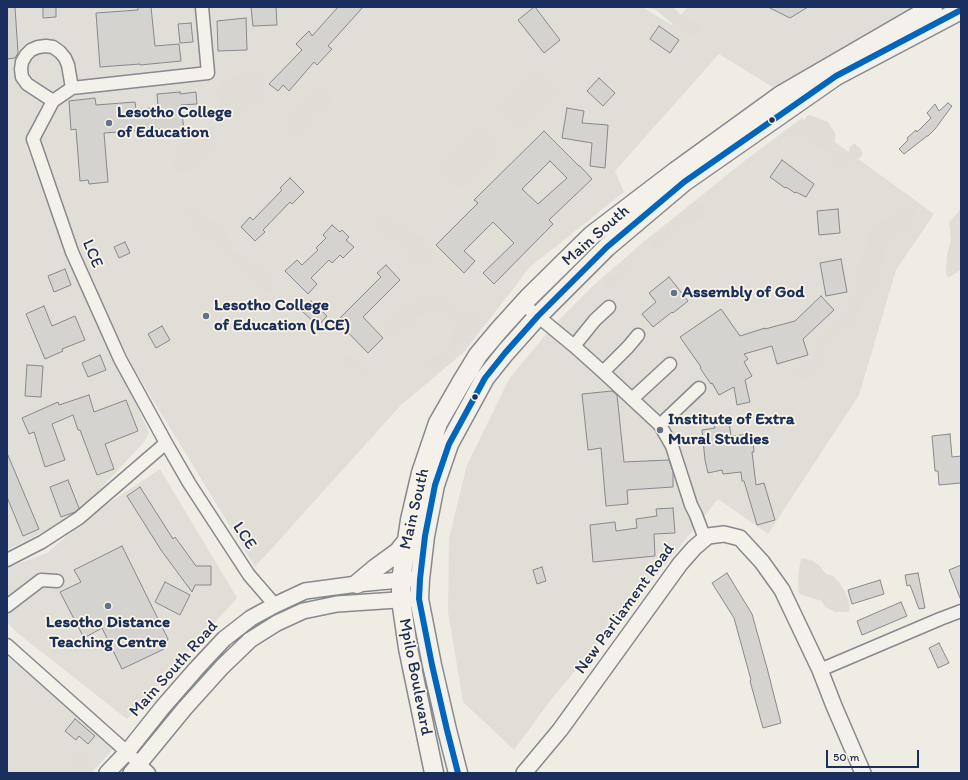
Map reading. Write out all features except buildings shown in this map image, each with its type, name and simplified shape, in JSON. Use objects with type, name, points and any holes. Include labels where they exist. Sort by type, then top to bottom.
[{"type":"highway","name":"Main South","points":[[401,580],[410,520],[421,473],[438,423],[478,356],[523,304],[592,235],[781,95],[933,7]]},
{"type":"highway","name":"Main South","points":[[420,579],[425,536],[435,485],[449,444],[485,378],[538,316],[607,247],[684,182],[836,76],[960,10]]},
{"type":"highway","points":[[357,584],[398,552],[406,542]]},
{"type":"highway","name":"Mpilo Boulevard","points":[[420,579],[419,599],[432,665],[458,773]]},
{"type":"highway","name":"Mpilo Boulevard","points":[[401,580],[400,600],[408,648],[434,773]]},
{"type":"main road","name":"New Parliament Road","points":[[524,773],[560,730],[680,564],[694,548],[708,536],[724,534],[740,538],[762,562],[782,590],[820,670],[863,773]]},
{"type":"main road","name":"Main South Road","points":[[108,773],[162,708],[224,640],[251,618],[306,591],[357,584],[420,579]]},
{"type":"main road","name":"Main South Road","points":[[140,770],[185,708],[222,668],[250,640],[276,623],[303,611],[337,604],[419,599]]},
{"type":"street","name":"LCE","points":[[202,7],[208,73],[72,88],[53,101],[33,139],[72,252],[120,359],[189,483],[249,575],[275,605]]},
{"type":"street","points":[[53,101],[27,84],[22,77],[22,62],[31,50],[38,46],[46,46],[60,52],[68,65],[72,88]]},
{"type":"street","points":[[523,304],[574,346],[660,425],[672,446],[691,505],[705,539]]},
{"type":"street","points":[[574,346],[595,320],[609,307]]},
{"type":"street","points":[[603,372],[638,335]]},
{"type":"street","points":[[632,399],[670,364]]},
{"type":"street","points":[[660,425],[699,388]]},
{"type":"street","points":[[7,560],[42,542],[79,518],[166,442]]},
{"type":"street","points":[[7,606],[41,580],[57,581]]},
{"type":"street","points":[[820,670],[961,611]]},
{"type":"street","points":[[7,645],[127,752],[140,770]]},
{"type":"shaded area","points":[[7,7],[642,7],[672,25],[688,7],[916,7],[779,91],[719,54],[615,171],[624,192],[530,267],[464,352],[401,405],[255,567],[134,369],[77,252],[40,138],[26,145],[69,254],[149,433],[144,442],[79,514],[7,550]]},
{"type":"shaded area","points":[[647,7],[673,7],[683,17],[691,21],[696,21],[701,26],[702,33],[698,37],[692,36],[686,29],[676,26],[656,10]]},
{"type":"shaded area","points":[[244,70],[248,74],[258,72],[262,73],[261,80],[264,93],[262,101],[251,104],[241,116],[227,120],[217,113],[221,106],[218,96],[220,85],[225,79],[237,76]]},
{"type":"shaded area","points":[[536,71],[559,95],[519,134],[496,110]]},
{"type":"shaded area","points":[[317,88],[326,89],[331,94],[332,104],[313,114],[309,132],[299,139],[289,130],[285,114],[301,106],[311,90]]},
{"type":"shaded area","points":[[810,115],[828,122],[835,133],[835,150],[845,155],[854,143],[863,153],[861,157],[850,163],[844,170],[838,172],[834,168],[829,154],[823,149],[813,146],[811,139],[804,136],[795,139],[787,139],[784,134],[803,122],[807,116]]},
{"type":"shaded area","name":"Institute of Extra Mural Studies","points":[[802,118],[934,214],[896,270],[859,395],[768,534],[718,499],[665,565],[553,697],[514,750],[463,702],[448,612],[449,538],[467,465],[509,379],[552,327],[595,284],[641,244],[747,159]]},
{"type":"shaded area","points":[[215,127],[216,139],[214,149],[206,155],[199,165],[187,172],[182,173],[174,169],[172,162],[176,156],[176,147],[182,138],[192,130]]},
{"type":"shaded area","points":[[479,127],[502,151],[462,190],[439,166]]},
{"type":"shaded area","points":[[702,202],[707,207],[704,216],[692,224],[682,227],[666,239],[662,250],[652,250],[650,244],[653,239],[659,237],[681,217]]},
{"type":"shaded area","points":[[197,207],[203,218],[218,221],[222,225],[227,233],[231,250],[248,258],[270,275],[274,280],[273,288],[269,293],[265,293],[254,280],[251,279],[245,270],[228,258],[225,254],[221,253],[217,246],[202,236],[192,222],[185,216],[184,214],[187,210]]},
{"type":"shaded area","points":[[912,207],[917,214],[909,228],[902,234],[891,236],[885,246],[885,256],[881,274],[877,283],[869,290],[862,303],[855,324],[828,340],[822,361],[813,377],[800,381],[792,376],[798,365],[813,359],[815,342],[824,329],[838,319],[850,301],[855,297],[857,275],[862,256],[867,247],[868,229],[876,222],[886,219],[896,212]]},
{"type":"shaded area","points":[[961,209],[961,269],[948,278],[946,274],[947,254],[951,240],[949,222]]},
{"type":"shaded area","points":[[377,217],[391,217],[413,233],[421,236],[430,255],[429,261],[424,264],[411,261],[403,247],[378,234],[374,224]]},
{"type":"shaded area","points":[[62,237],[90,303],[86,303],[85,298],[80,295],[76,289],[72,271],[62,265],[64,252],[61,244]]},
{"type":"shaded area","points":[[631,261],[638,262],[638,266],[629,269],[619,286],[609,289],[604,285],[608,277],[619,272]]},
{"type":"shaded area","points":[[301,295],[302,302],[300,311],[309,320],[307,324],[301,322],[294,312],[293,304],[296,297]]},
{"type":"shaded area","points":[[425,296],[439,296],[456,310],[477,313],[482,320],[477,328],[471,330],[464,342],[454,346],[442,364],[437,367],[431,367],[425,363],[428,358],[439,356],[448,349],[455,321],[443,308],[438,308],[422,317],[418,317],[406,330],[390,336],[384,330],[383,323],[389,316],[407,305],[413,299]]},
{"type":"shaded area","points":[[350,355],[356,358],[366,371],[371,374],[373,378],[372,381],[364,378],[358,371],[347,364],[344,357]]},
{"type":"shaded area","points":[[160,469],[237,598],[127,719],[16,632],[7,622],[7,568],[47,553],[94,513]]},
{"type":"shaded area","points":[[801,558],[811,560],[819,565],[826,574],[833,576],[839,582],[847,595],[850,605],[849,612],[835,612],[825,607],[822,601],[799,594],[798,584]]},
{"type":"shaded area","points":[[7,656],[115,747],[91,773],[7,773]]},
{"type":"shaded area","points":[[85,749],[88,753],[83,772],[68,773],[75,755],[78,750]]},
{"type":"transit line","points":[[458,773],[432,665],[419,599],[420,579],[425,536],[435,485],[449,444],[485,378],[538,316],[607,247],[684,182],[836,76],[961,10]]},
{"type":"place","name":"Lesotho College of Education","points":[[109,123]]},
{"type":"place","name":"Assembly of God","points":[[674,293]]},
{"type":"place","name":"Lesotho College of Education (LCE)","points":[[206,316]]},
{"type":"place","name":"Institute of Extra Mural Studies","points":[[660,430]]},
{"type":"place","name":"Lesotho Distance Teaching Centre","points":[[108,606]]}]
